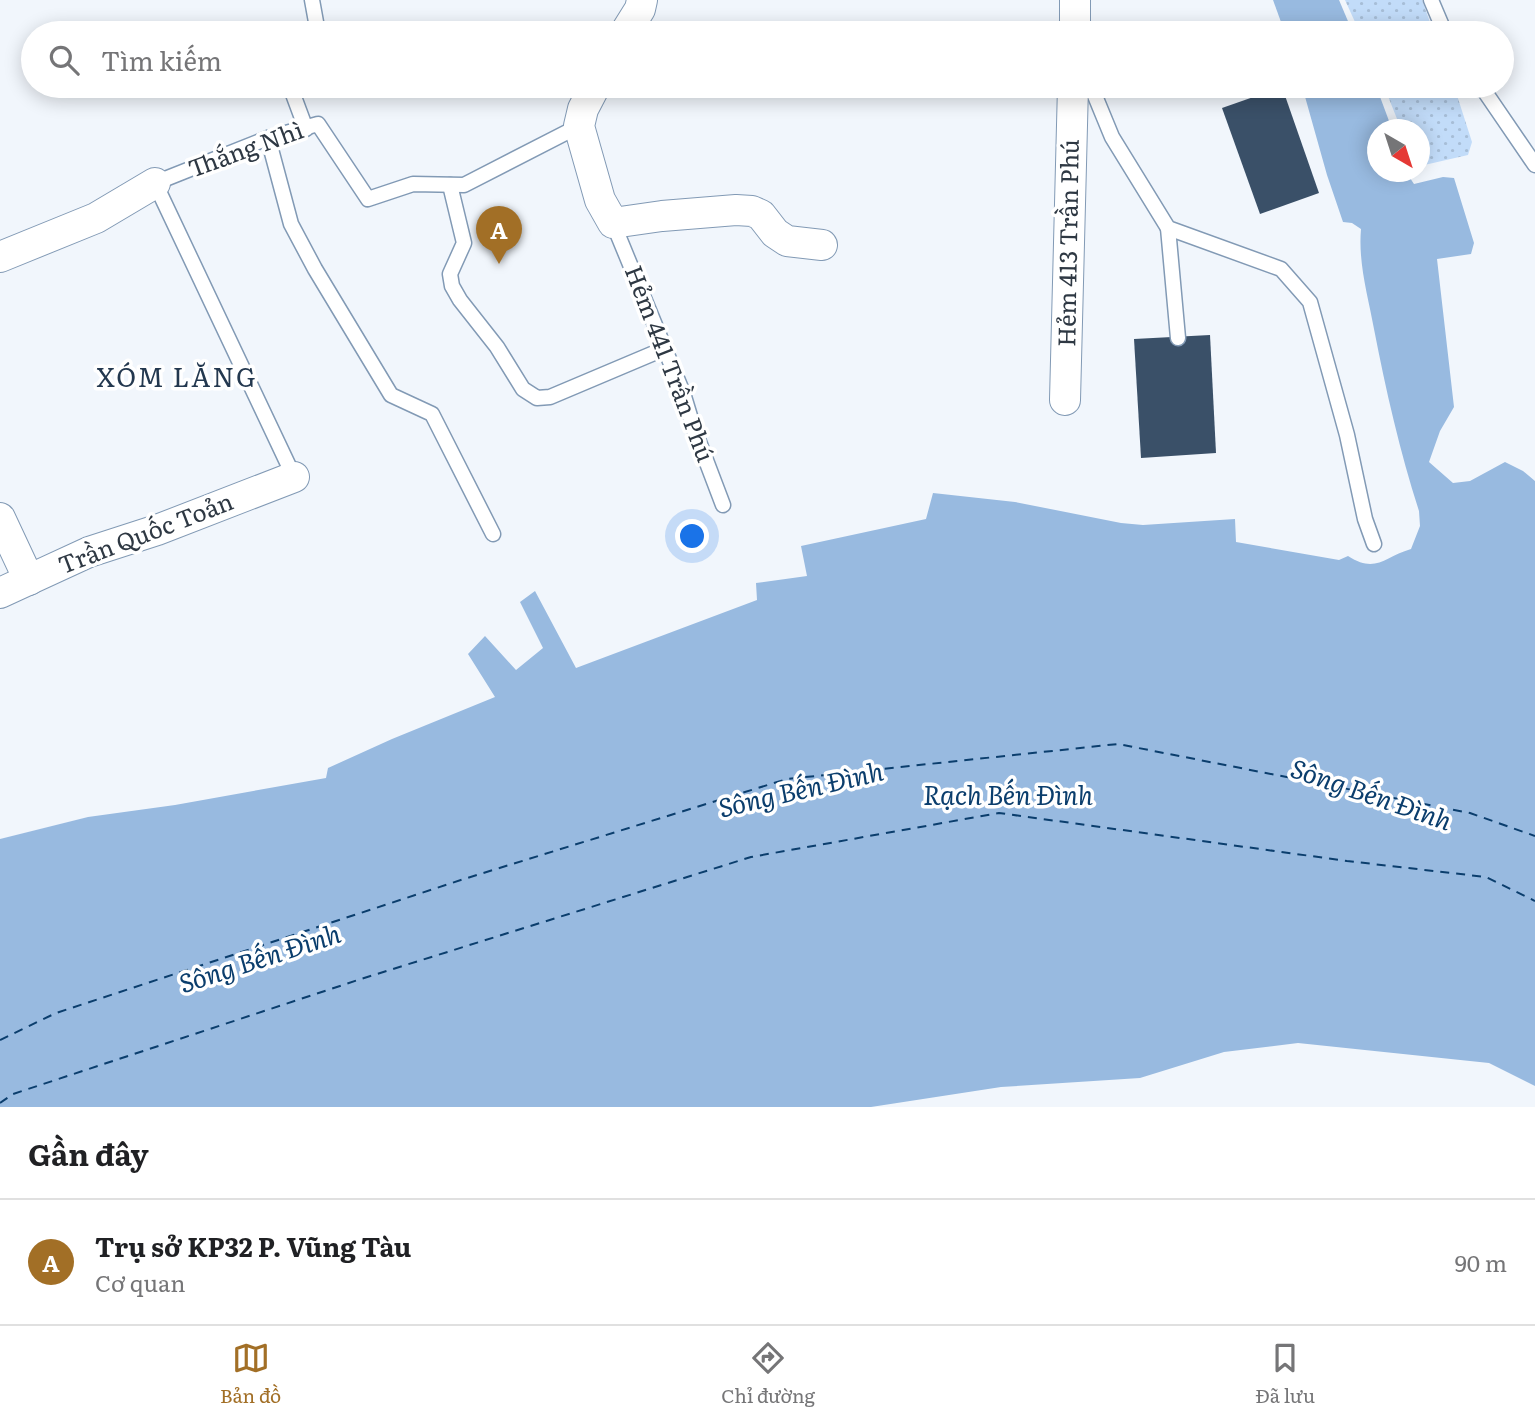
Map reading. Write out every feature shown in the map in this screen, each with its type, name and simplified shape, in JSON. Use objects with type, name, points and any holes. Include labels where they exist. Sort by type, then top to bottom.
[{"type":"street","points":[[632,21],[642,0]]},
{"type":"street","points":[[589,98],[579,126],[600,200],[613,223],[662,216],[752,211],[761,215],[775,233],[788,242],[822,245]]},
{"type":"street","name":"Hẻm 413 Trần Phú","points":[[1065,400],[1073,98]]},
{"type":"street","name":"Thắng Nhì","points":[[0,257],[96,218],[155,183]]},
{"type":"street","name":"Trần Quốc Toản","points":[[0,593],[89,552],[157,530],[294,477]]},
{"type":"street","points":[[0,518],[29,580]]},
{"type":"lane","points":[[312,0],[316,21]]},
{"type":"lane","points":[[1432,0],[1441,21]]},
{"type":"lane","points":[[294,98],[306,129]]},
{"type":"lane","points":[[1096,98],[1112,136],[1168,228],[1178,338]]},
{"type":"lane","points":[[1489,98],[1535,165]]},
{"type":"lane","name":"Thắng Nhì","points":[[155,183],[268,138],[318,124],[368,199],[414,184],[464,185],[579,126]]},
{"type":"lane","points":[[268,138],[291,224],[315,269],[391,395],[432,414],[493,534]]},
{"type":"lane","points":[[155,183],[294,477]]},
{"type":"lane","points":[[450,185],[464,243],[450,274],[452,286],[523,389],[537,398],[550,397],[666,348]]},
{"type":"lane","name":"Hẻm 441 Trần Phú","points":[[613,223],[666,348],[723,505]]},
{"type":"lane","points":[[1168,228],[1281,269],[1310,302],[1347,435],[1365,519],[1374,544]]},
{"type":"shaded area","points":[[1345,0],[1422,0],[1430,21],[1355,21]]},
{"type":"shaded area","points":[[1389,98],[1458,98],[1472,142],[1468,155],[1430,164],[1430,119],[1397,119]]},
{"type":"water","points":[[1273,0],[1339,0],[1348,21],[1281,21]]},
{"type":"water","name":"Rạch Bến Đình","points":[[1305,98],[1380,98],[1388,119],[1367,119],[1367,182],[1414,184],[1443,177],[1454,178],[1474,243],[1471,254],[1437,259],[1454,407],[1440,431],[1429,462],[1453,483],[1470,481],[1505,462],[1535,481],[1535,1086],[1489,1063],[1298,1043],[1224,1052],[1140,1078],[1001,1087],[871,1107],[0,1107],[0,839],[88,817],[175,805],[326,778],[328,768],[495,697],[468,654],[485,636],[516,670],[543,648],[520,602],[535,591],[576,668],[757,600],[756,583],[807,576],[801,546],[926,519],[933,493],[1015,502],[1143,525],[1235,519],[1236,542],[1339,560],[1348,556],[1366,564],[1380,562],[1411,549],[1420,526],[1419,511],[1400,444],[1366,292],[1361,229],[1352,223],[1343,222]]},
{"type":"building","points":[[1251,98],[1286,98],[1319,193],[1260,214],[1222,108]]},
{"type":"building","points":[[1210,335],[1216,453],[1141,458],[1134,339]]},
{"type":"ferry route","points":[[0,1040],[56,1013],[464,879],[787,779],[1118,744],[1470,813],[1535,836]]},
{"type":"ferry route","points":[[0,1103],[13,1094],[361,979],[751,857],[999,813],[1347,861],[1486,877],[1535,901]]},
{"type":"place","name":"Trụ sở KP32 P. Vũng Tàu","points":[[499,264]]},
{"type":"district","name":"XÓM LĂNG","points":[[177,378]]},
{"type":"water label","name":"Sông Bến Đình","points":[[801,790]]},
{"type":"water label","name":"Sông Bến Đình","points":[[1371,795]]},
{"type":"water label","name":"Sông Bến Đình","points":[[260,959]]}]
